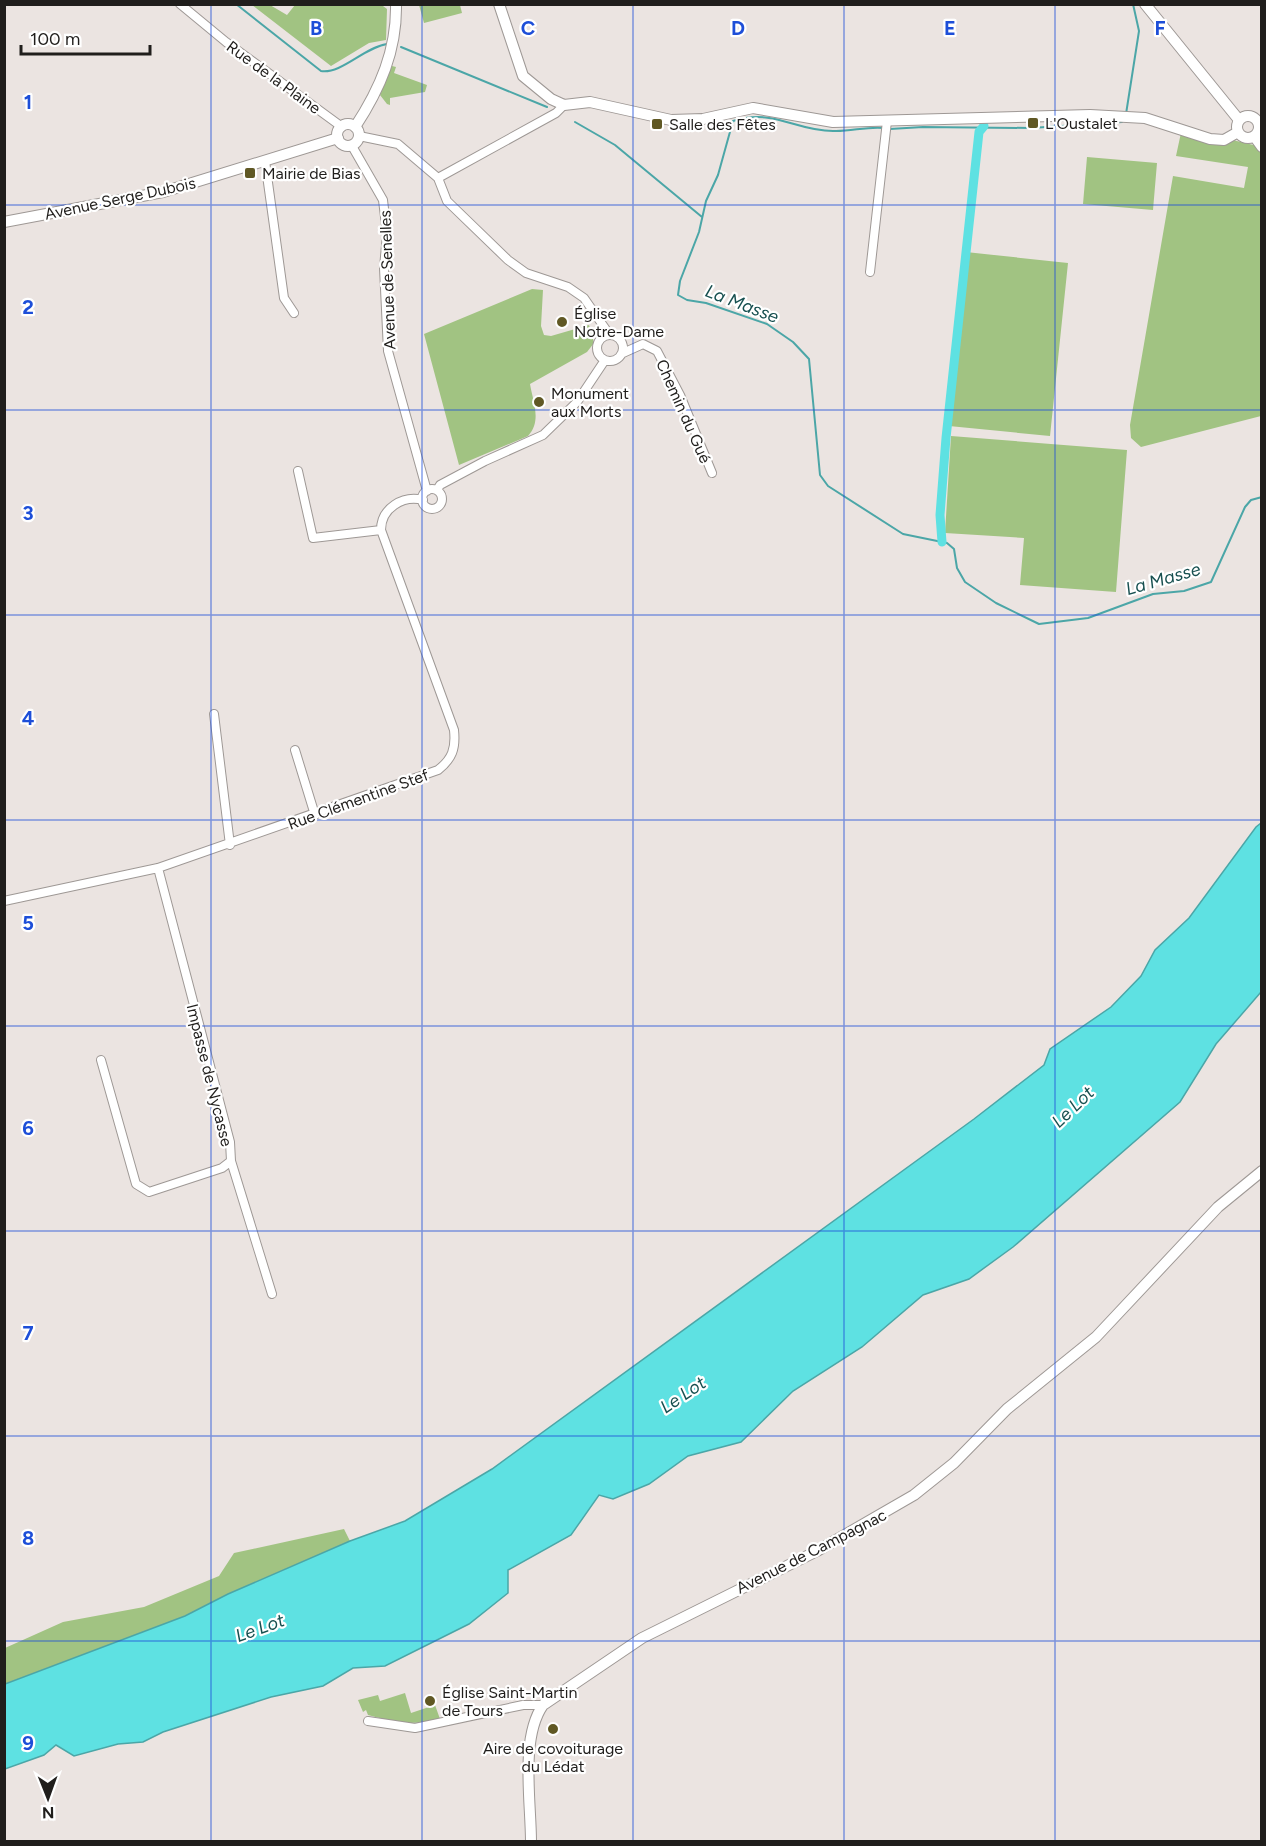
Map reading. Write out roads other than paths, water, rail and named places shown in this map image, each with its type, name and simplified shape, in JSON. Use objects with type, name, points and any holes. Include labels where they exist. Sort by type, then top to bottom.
[{"type":"street","name":"Rue de la Plaine","points":[[180,4],[226,42],[342,127]]},
{"type":"street","points":[[396,4],[392,54],[375,97],[357,131],[352,146],[342,144],[338,138],[342,127],[348,124],[357,131],[398,144],[438,178],[447,201],[508,260],[526,273],[568,287],[584,298],[609,334],[620,338],[624,347],[623,353],[610,361],[605,360]]},
{"type":"street","points":[[499,4],[514,58],[523,76],[540,91],[564,105],[590,102],[671,120],[703,119],[753,108],[833,122],[1090,115],[1145,118],[1210,139],[1224,140],[1238,132]]},
{"type":"street","points":[[1145,4],[1239,120],[1238,132],[1243,137],[1254,136],[1258,131],[1260,121],[1249,115],[1239,120]]},
{"type":"street","points":[[438,178],[500,146],[556,113],[564,105]]},
{"type":"street","points":[[870,273],[887,121]]},
{"type":"street","points":[[1254,136],[1262,147]]},
{"type":"street","name":"Avenue Serge Dubois","points":[[4,222],[163,192],[338,138]]},
{"type":"street","name":"Avenue de Senelles","points":[[352,146],[383,200],[387,234],[384,268],[388,351],[427,490]]},
{"type":"street","points":[[266,161],[284,298],[294,313]]},
{"type":"street","points":[[605,360],[597,348],[601,338],[609,334]]},
{"type":"street","name":"Chemin du Gué","points":[[623,353],[644,344],[657,351],[680,395],[712,473]]},
{"type":"street","points":[[437,490],[441,485],[484,461],[543,435],[577,402],[605,360]]},
{"type":"street","points":[[298,471],[313,538],[381,530],[383,519],[394,504],[412,497],[423,500],[428,508],[438,507],[442,498],[437,490]]},
{"type":"street","points":[[423,500],[427,490],[437,490]]},
{"type":"street","name":"Rue Clémentine Stef","points":[[4,901],[158,868],[315,815],[438,770],[448,762],[456,744],[454,730],[381,530]]},
{"type":"street","points":[[214,714],[230,845]]},
{"type":"street","points":[[295,750],[315,815]]},
{"type":"street","name":"Impasse de Nycasse","points":[[100,1060],[136,1184],[149,1192],[222,1168],[231,1161],[230,1142],[158,868]]},
{"type":"street","points":[[231,1161],[272,1294]]},
{"type":"street","name":"Avenue de Campagnac","points":[[543,1705],[642,1638],[817,1551],[914,1496],[954,1464],[1007,1409],[1096,1337],[1218,1208],[1262,1171]]},
{"type":"street","points":[[368,1721],[415,1728],[522,1705],[543,1705]]},
{"type":"street","points":[[531,1842],[529,1741],[535,1717],[543,1705]]},
{"type":"water","name":"Le Lot","points":[[1261,823],[1261,992],[1216,1044],[1180,1102],[1013,1247],[969,1279],[923,1295],[862,1347],[793,1391],[741,1442],[688,1456],[649,1484],[613,1499],[599,1495],[571,1535],[508,1570],[508,1593],[469,1624],[385,1666],[353,1668],[323,1686],[271,1697],[163,1732],[143,1742],[118,1744],[74,1756],[56,1745],[44,1755],[5,1769],[5,1684],[185,1616],[228,1594],[350,1541],[405,1521],[492,1469],[974,1119],[1044,1065],[1050,1049],[1111,1007],[1141,976],[1155,950],[1189,918]]},
{"type":"waterway","points":[[236,4],[321,71],[337,69],[370,50],[387,44]]},
{"type":"waterway","name":"La Masse","points":[[1126,114],[1139,31],[1133,4]]},
{"type":"waterway","points":[[401,47],[547,107]]},
{"type":"waterway","name":"La Masse","points":[[884,128],[833,131],[807,128],[773,118],[761,117],[733,121],[718,175],[706,201],[699,232],[680,281],[678,295],[687,300],[706,303],[767,324],[793,342],[809,359],[820,475],[828,486],[903,534],[947,543],[954,549],[957,568],[965,582],[996,603],[1039,624],[1088,618],[1153,594],[1184,591],[1211,582],[1245,507],[1251,500],[1262,497]]},
{"type":"waterway","points":[[575,122],[615,145],[702,217]]},
{"type":"waterway","name":"La Masse","points":[[890,129],[1031,128],[1122,122]]},
{"type":"waterway","points":[[942,542],[940,515],[946,438],[979,132],[984,126]]},
{"type":"place","name":"L'Oustalet","points":[[1033,123]]},
{"type":"place","name":"Salle des Fêtes","points":[[657,124]]},
{"type":"place","name":"Mairie de Bias","points":[[250,173]]},
{"type":"place","name":"Église Notre-Dame","points":[[562,322]]},
{"type":"place","name":"Monument aux Morts","points":[[539,402]]},
{"type":"place","name":"Église Saint-Martin de Tours","points":[[430,1701]]},
{"type":"place","name":"Aire de covoiturage du Lédat","points":[[553,1729]]}]
